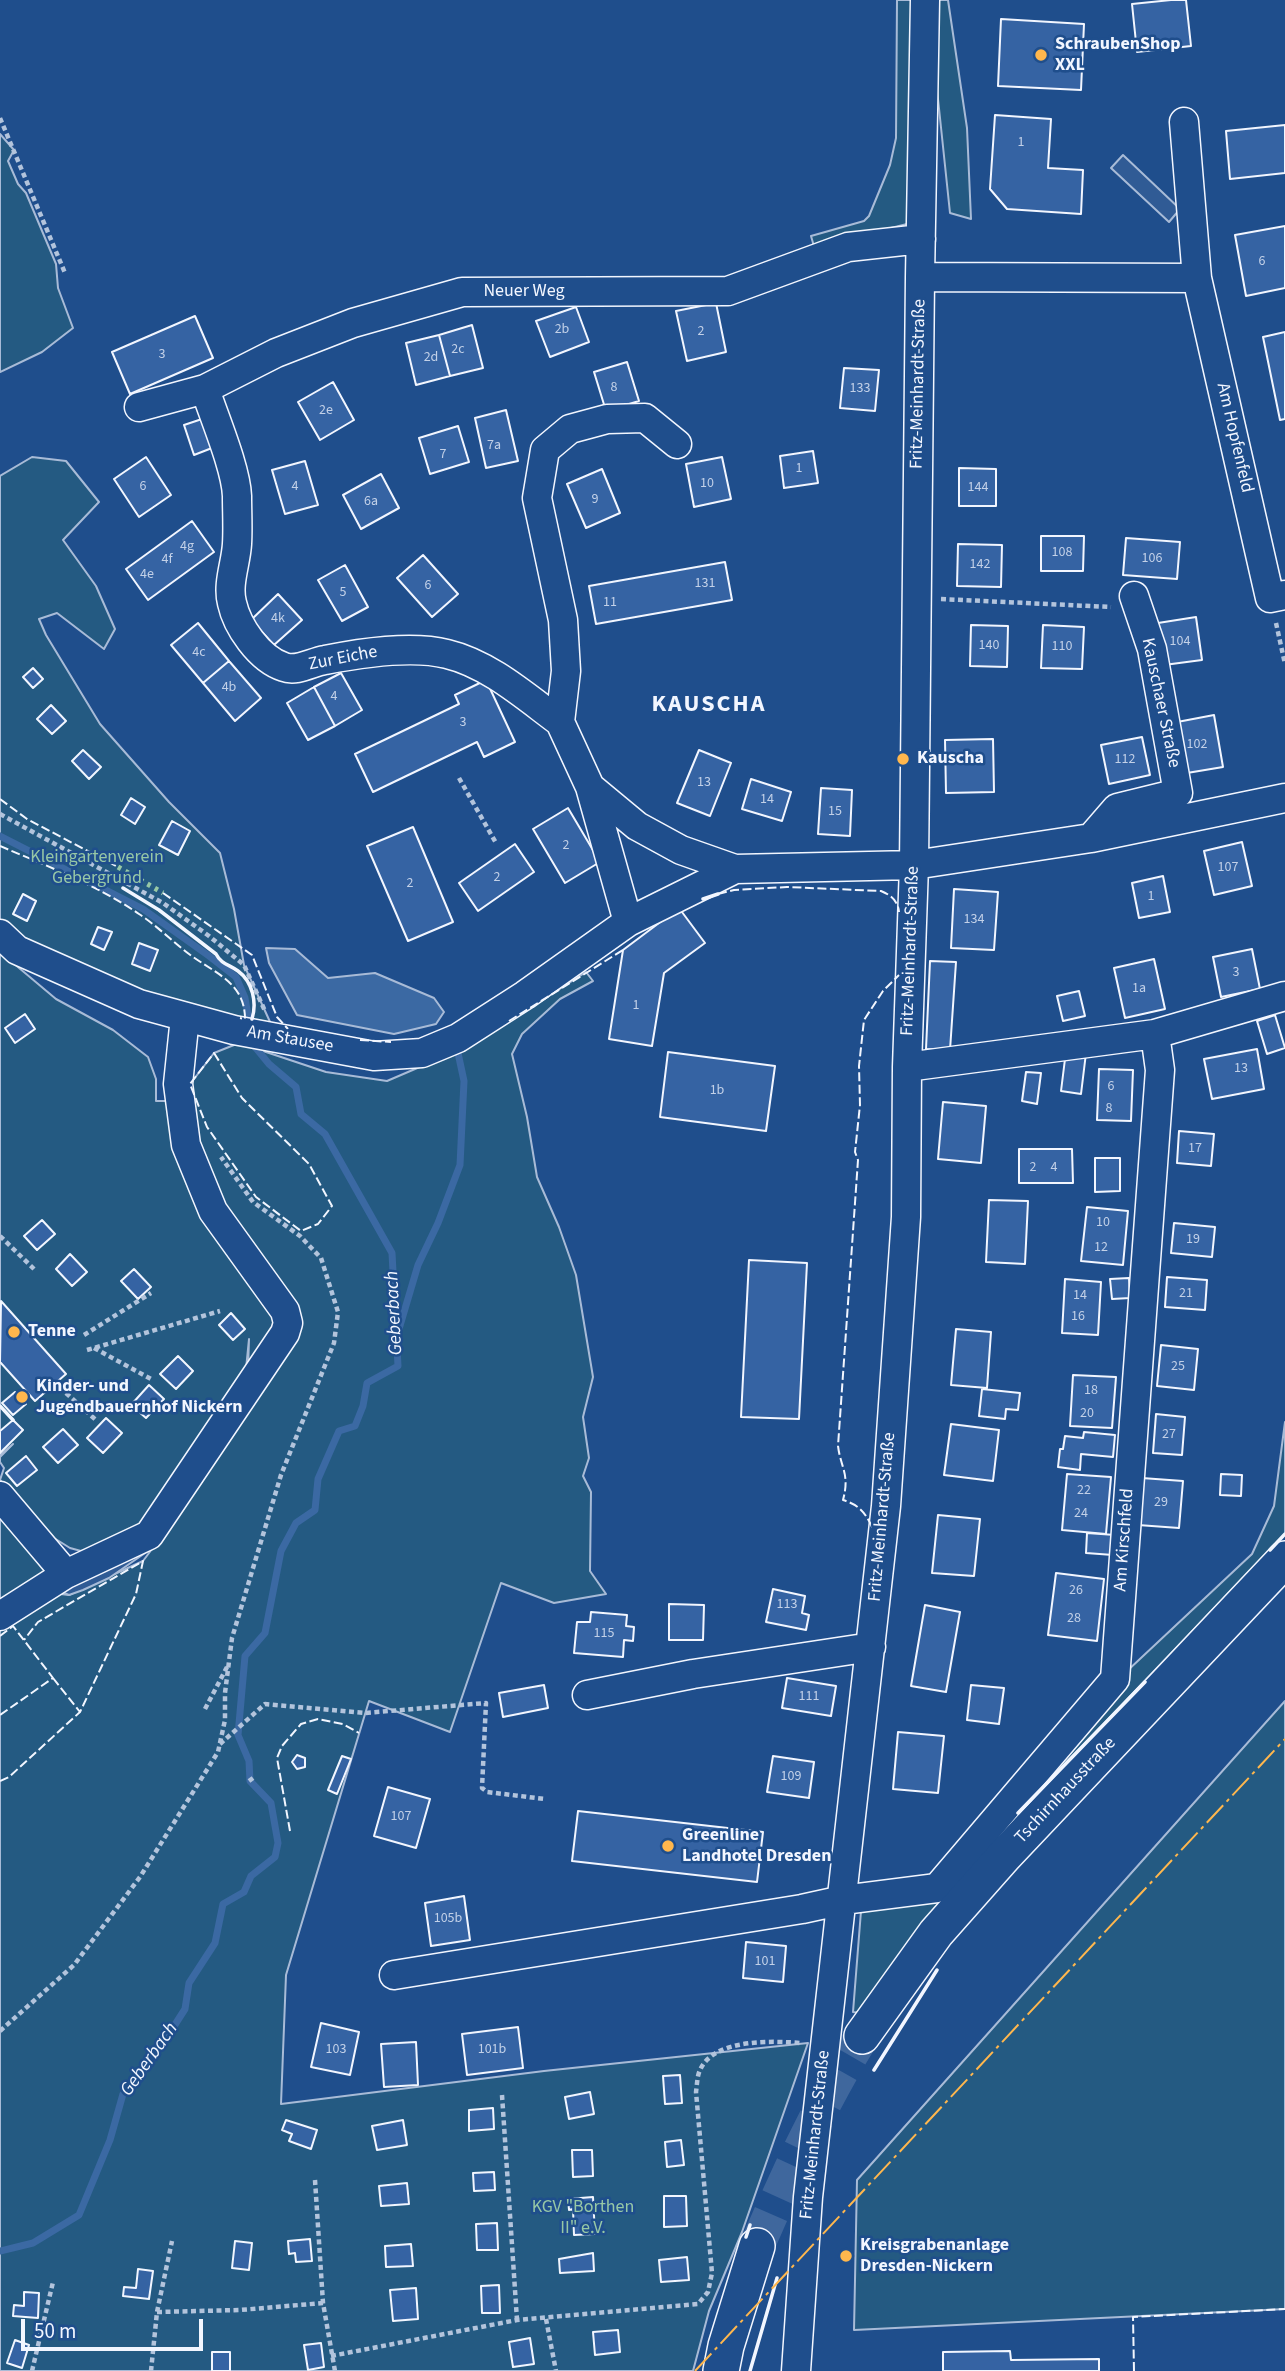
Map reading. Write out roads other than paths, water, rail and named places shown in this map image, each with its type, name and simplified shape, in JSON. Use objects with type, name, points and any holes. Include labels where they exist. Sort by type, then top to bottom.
[{"type":"main road","name":"Tschirnhausstraße","points":[[862,2036],[936,1934],[1005,1855],[1285,1559]]},
{"type":"main road","points":[[721,2371],[726,2346],[757,2246]]},
{"type":"street","name":"Fritz-Meinhardt-Straße","points":[[796,2371],[808,2197],[844,1900],[886,1506],[906,1217],[907,1067],[914,865],[925,0]]},
{"type":"street","name":"Am Hopfenfeld","points":[[1184,122],[1197,278],[1278,596]]},
{"type":"street","name":"Neuer Weg","points":[[139,407],[205,389],[276,353],[353,323],[462,292],[728,291],[848,247],[921,239]]},
{"type":"street","points":[[920,277],[1197,278]]},
{"type":"street","name":"Zur Eiche","points":[[205,389],[224,443],[237,492],[237,546],[231,601],[241,625],[258,650],[285,668],[388,650],[446,654],[477,665],[561,722]]},
{"type":"street","name":"Zur Eiche","points":[[628,922],[590,787],[561,722],[566,671],[563,620],[537,498],[545,450],[570,429],[607,419],[645,418],[677,444]]},
{"type":"street","name":"Kauschaer Straße","points":[[1091,838],[1117,808],[1178,793],[1152,649],[1137,605]]},
{"type":"street","name":"Zur Eiche","points":[[590,787],[637,826],[681,850],[735,869],[914,865]]},
{"type":"street","points":[[914,865],[1091,838],[1285,797]]},
{"type":"street","name":"Zur Eiche","points":[[573,959],[628,922],[735,869]]},
{"type":"street","name":"Am Stausee","points":[[0,934],[17,950],[139,1004],[234,1030],[374,1056],[422,1053],[449,1042],[525,995],[573,959]]},
{"type":"street","points":[[907,1067],[1155,1034],[1285,996]]},
{"type":"street","points":[[0,1616],[66,1574],[149,1535],[285,1333],[288,1323],[285,1311],[213,1211],[187,1144],[178,1084],[185,1017]]},
{"type":"street","name":"Am Kirschfeld","points":[[844,1900],[937,1888],[1115,1679],[1160,1070],[1155,1034]]},
{"type":"street","points":[[0,1496],[66,1574]]},
{"type":"street","points":[[587,1695],[693,1674],[871,1647]]},
{"type":"street","points":[[394,1975],[844,1900]]},
{"type":"waterway","points":[[0,836],[143,909],[209,956],[236,977],[245,998],[250,1027]]},
{"type":"waterway","name":"Geberbach","points":[[0,2251],[33,2243],[79,2215],[110,2140],[123,2094],[142,2073],[185,2009],[189,1983],[215,1943],[223,1904],[244,1892],[251,1876],[275,1857],[278,1843],[271,1803],[250,1781],[249,1761],[238,1735],[245,1656],[265,1633],[281,1551],[296,1523],[315,1510],[318,1479],[339,1431],[355,1426],[363,1406],[367,1383],[398,1366],[392,1253],[325,1134],[301,1114],[296,1087],[269,1064],[251,1042]]},
{"type":"waterway","points":[[399,1329],[418,1265],[438,1223],[460,1165],[464,1081],[455,1046]]},
{"type":"tunnel","points":[[757,2246],[806,2139],[862,2036]]},
{"type":"place","name":"SchraubenShop XXL","points":[[1041,55]]},
{"type":"place","name":"Kauscha","points":[[903,759]]},
{"type":"place","name":"Tenne","points":[[14,1332]]},
{"type":"place","name":"Kinder- und Jugendbauernhof Nickern","points":[[22,1397]]},
{"type":"place","name":"Greenline Landhotel Dresden","points":[[668,1846]]},
{"type":"place","name":"Kreisgrabenanlage Dresden-Nickern","points":[[846,2256]]},
{"type":"district","name":"KAUSCHA","points":[[709,706]]},
{"type":"park label","name":"Kleingartenverein Gebergrund","points":[[97,868]]},
{"type":"park label","name":"KGV \"Borthen II\" e.V.","points":[[583,2218]]}]
